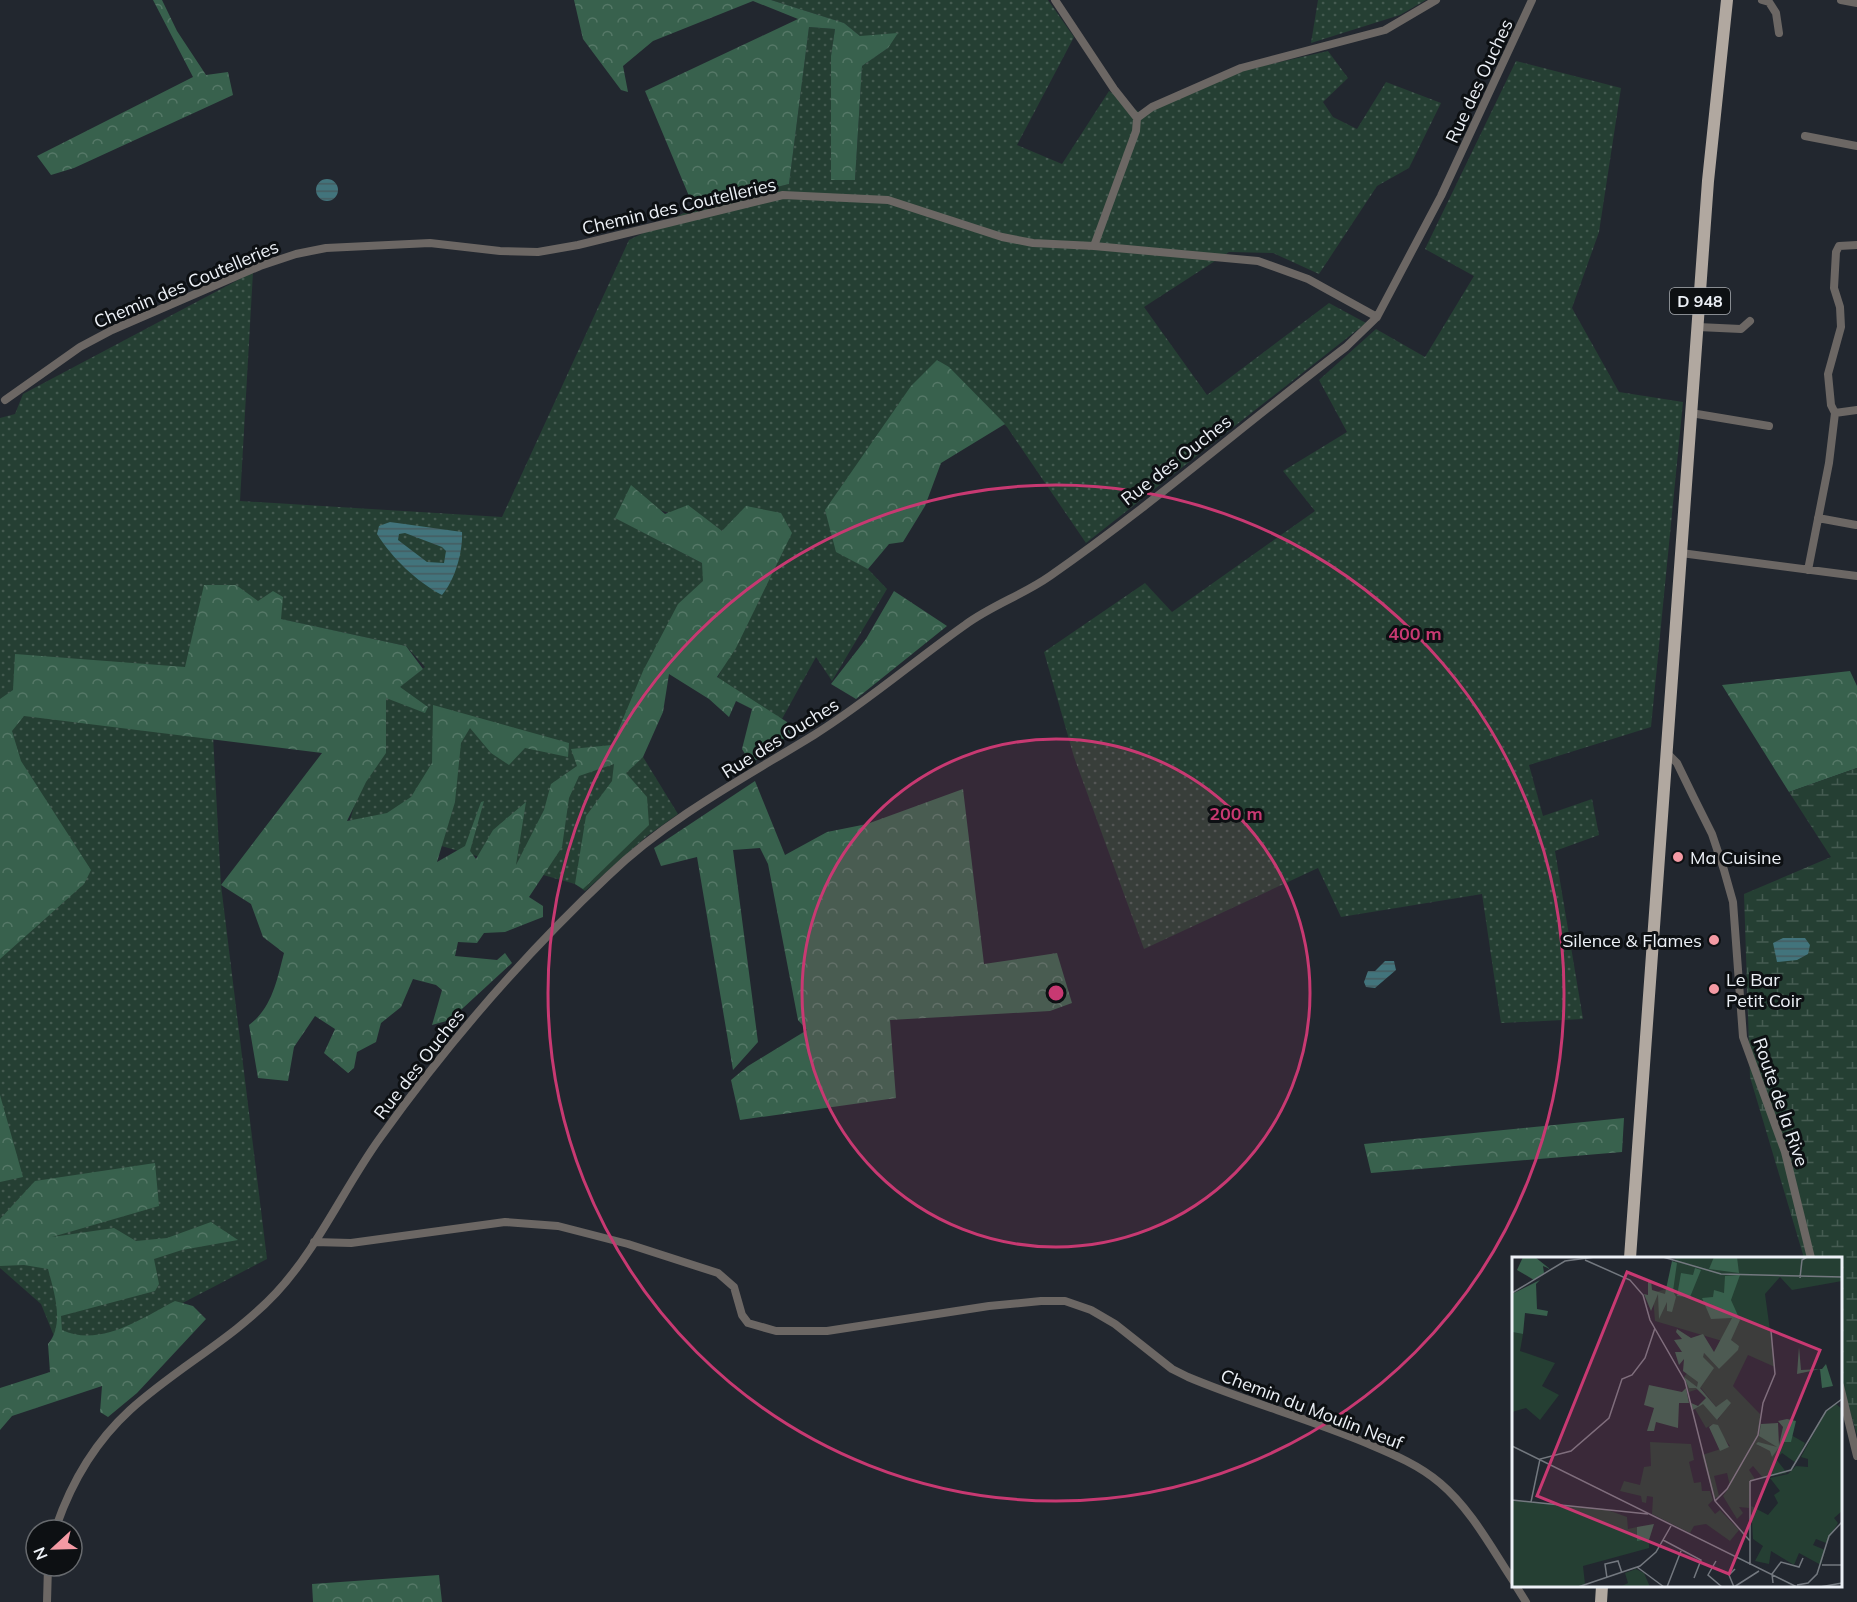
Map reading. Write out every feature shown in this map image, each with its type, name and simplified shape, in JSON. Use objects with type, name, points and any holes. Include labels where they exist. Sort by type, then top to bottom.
[{"type":"main road","name":"D 948","points":[[1630,1257],[1713,114],[1726,0]]},
{"type":"main road","points":[[1601,1602],[1602,1587]]},
{"type":"street","points":[[1055,0],[1137,118],[1136,131],[1094,246]]},
{"type":"street","points":[[1137,118],[1152,107],[1241,68],[1385,30],[1436,0]]},
{"type":"street","name":"Rue des Ouches","points":[[60,1518],[82,1470],[115,1425],[147,1396],[258,1311],[288,1280],[379,1140],[425,1077],[550,932],[611,873],[653,836],[862,703],[967,623],[1047,578],[1347,347],[1377,317],[1441,196],[1532,0]]},
{"type":"street","points":[[1762,0],[1769,2],[1776,13],[1779,33]]},
{"type":"street","points":[[1841,0],[1857,3]]},
{"type":"street","points":[[1805,136],[1857,146]]},
{"type":"street","name":"Chemin des Coutelleries","points":[[5,400],[80,347],[112,330],[270,262],[326,248],[430,243],[500,251],[538,252],[631,233],[771,197],[797,195],[888,200],[1019,241],[1258,261],[1308,279],[1377,317]]},
{"type":"street","points":[[1808,570],[1835,413],[1830,405],[1828,374],[1840,327],[1840,307],[1834,288],[1836,252],[1839,246],[1844,244],[1857,245]]},
{"type":"street","points":[[1698,327],[1741,329],[1750,321]]},
{"type":"street","points":[[1835,413],[1857,410]]},
{"type":"street","points":[[1691,413],[1769,426]]},
{"type":"street","points":[[1818,518],[1856,525]]},
{"type":"street","points":[[1682,553],[1857,576]]},
{"type":"street","name":"Route de la Rive","points":[[1667,753],[1677,763],[1708,825],[1724,870],[1732,902],[1743,1037],[1785,1152],[1811,1257]]},
{"type":"street","name":"Chemin du Moulin Neuf","points":[[314,1242],[351,1242],[505,1222],[558,1226],[628,1244],[725,1276],[734,1287],[742,1315],[748,1323],[776,1331],[836,1330],[989,1306],[1065,1301],[1091,1310],[1115,1324],[1172,1369],[1188,1377],[1342,1433],[1400,1457],[1423,1470],[1458,1501],[1512,1580]]},
{"type":"street","points":[[1842,1394],[1857,1456]]},
{"type":"street","points":[[46,1602],[47,1578]]},
{"type":"street","name":"Chemin du Moulin Neuf","points":[[1517,1587],[1526,1602]]},
{"type":"green space","points":[[153,0],[162,0],[177,31],[206,75],[228,72],[233,95],[74,168],[51,175],[37,156],[193,77]]},
{"type":"green space","points":[[574,0],[771,0],[844,23],[860,36],[898,33],[888,48],[862,66],[855,180],[831,180],[831,56],[835,29],[809,27],[789,184],[694,208],[645,91],[798,19],[753,1],[653,41],[623,66],[628,92],[621,90],[583,39]]},
{"type":"green space","points":[[771,0],[1048,0],[1074,37],[1017,145],[1062,164],[1109,91],[1142,114],[1236,72],[1328,51],[1348,78],[1323,102],[1333,117],[1357,129],[1386,82],[1441,103],[1409,168],[1377,186],[1319,274],[1273,253],[1229,252],[1144,307],[1207,395],[1329,303],[1366,323],[1086,543],[1007,427],[938,360],[838,549],[868,569],[887,589],[832,681],[816,657],[782,719],[716,681],[791,531],[722,531],[630,500],[618,519],[702,563],[705,579],[614,742],[643,757],[678,814],[647,836],[585,891],[575,884],[350,820],[386,698],[425,667],[406,646],[280,619],[205,586],[221,885],[267,1259],[102,1345],[56,1341],[41,1304],[0,1268],[0,418],[15,414],[23,394],[253,272],[240,501],[502,517],[629,240],[694,208],[789,184],[809,27],[835,29],[831,56],[831,179],[855,180],[862,66],[888,48],[860,36],[844,23]]},
{"type":"green space","points":[[1318,0],[1426,0],[1400,15],[1311,43]]},
{"type":"green space","points":[[1516,61],[1621,88],[1599,232],[1572,308],[1619,392],[1683,402],[1651,727],[1529,765],[1543,816],[1592,799],[1599,835],[1555,851],[1583,1019],[1501,1023],[1482,894],[1341,917],[1318,868],[1144,949],[1074,757],[1044,652],[1145,583],[1172,612],[1315,511],[1283,471],[1347,432],[1319,380],[1376,329],[1425,357],[1474,276],[1425,249]]},
{"type":"green space","points":[[937,360],[949,367],[1005,424],[941,463],[925,506],[903,542],[889,544],[868,569],[836,552],[825,510],[911,386]]},
{"type":"green space","points":[[631,485],[665,514],[688,505],[722,531],[746,506],[781,513],[792,533],[736,648],[717,677],[787,722],[790,734],[751,764],[742,749],[752,709],[736,701],[729,717],[709,699],[669,674],[663,712],[643,757],[626,773],[647,797],[649,825],[583,889],[575,884],[586,816],[612,781],[614,764],[579,776],[569,798],[562,847],[529,897],[543,906],[543,917],[505,932],[484,933],[477,943],[458,942],[455,956],[497,960],[505,953],[512,963],[450,1020],[432,1025],[442,990],[436,985],[413,979],[401,1007],[381,1023],[376,1042],[357,1052],[354,1068],[348,1073],[324,1053],[335,1029],[315,1016],[294,1047],[288,1081],[258,1078],[249,1025],[268,1002],[284,953],[263,937],[251,904],[221,885],[322,753],[24,716],[12,731],[21,761],[91,870],[84,884],[0,959],[0,699],[13,690],[15,654],[185,667],[204,585],[236,585],[258,601],[273,591],[283,597],[281,619],[406,646],[423,669],[400,687],[428,707],[425,713],[386,698],[386,753],[366,782],[347,821],[387,813],[411,797],[432,763],[433,705],[569,743],[568,757],[525,748],[509,765],[491,753],[470,728],[461,743],[455,802],[437,862],[465,846],[481,802],[484,801],[470,851],[476,859],[493,830],[526,802],[516,865],[544,810],[551,784],[577,766],[571,749],[612,745],[643,671],[678,604],[703,581],[702,563],[615,518]]},
{"type":"green space","points":[[894,591],[947,626],[856,699],[831,684],[866,639]]},
{"type":"green space","points":[[1850,671],[1857,686],[1857,768],[1789,792],[1722,685]]},
{"type":"green space","points":[[1857,768],[1857,1435],[1842,1383],[1842,1257],[1804,1257],[1750,1077],[1744,894],[1831,857],[1789,792]]},
{"type":"green space","points":[[755,781],[785,855],[827,832],[867,824],[963,789],[984,964],[1057,953],[1072,1003],[1050,1011],[890,1020],[896,1098],[740,1120],[731,1080],[748,1066],[807,1030],[798,1020],[768,864],[760,848],[733,850],[758,1042],[733,1070],[697,857],[661,866],[654,848]]},
{"type":"green space","points":[[0,1095],[23,1177],[0,1182]]},
{"type":"green space","points":[[1624,1118],[1622,1152],[1371,1173],[1364,1144]]},
{"type":"green space","points":[[155,1163],[159,1206],[52,1237],[114,1228],[136,1241],[167,1238],[211,1222],[238,1240],[182,1250],[154,1259],[159,1284],[155,1291],[61,1316],[62,1330],[76,1335],[106,1333],[120,1329],[175,1301],[193,1306],[206,1319],[137,1393],[108,1417],[100,1412],[102,1386],[12,1416],[0,1430],[0,1388],[50,1372],[48,1344],[56,1327],[57,1308],[48,1269],[24,1265],[0,1266],[0,1219],[35,1181]]},
{"type":"green space","points":[[439,1575],[442,1602],[313,1602],[312,1584]]},
{"type":"water","points":[[327,179],[335,182],[338,190],[335,198],[327,201],[319,198],[316,190],[319,182]]},
{"type":"water","points":[[390,522],[462,532],[457,565],[451,582],[442,595],[414,576],[398,560],[377,534],[379,526]],"holes":[[[405,533],[442,547],[446,551],[444,563],[427,562],[398,540],[399,534]]]},
{"type":"water","points":[[1783,938],[1805,938],[1810,945],[1808,954],[1797,960],[1777,962],[1773,943]]},
{"type":"water","points":[[1385,961],[1394,961],[1396,970],[1375,988],[1366,987],[1364,982],[1368,971],[1375,971]]},
{"type":"place","name":"Ma Cuisine","points":[[1678,857]]},
{"type":"place","name":"Silence & Flames","points":[[1714,940]]},
{"type":"place","name":"Le Bar Petit Coir","points":[[1714,989]]}]
